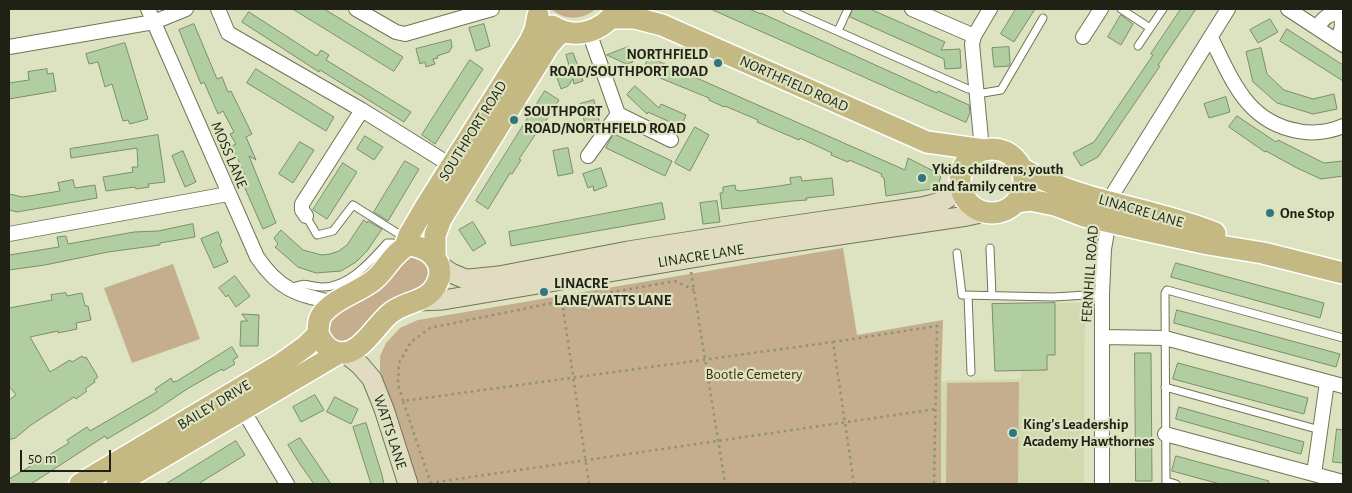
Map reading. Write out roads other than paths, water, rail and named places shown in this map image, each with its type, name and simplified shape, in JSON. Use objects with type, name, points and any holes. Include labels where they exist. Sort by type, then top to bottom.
[{"type":"main road","name":"NORTHFIELD ROAD","points":[[643,9],[662,25]]},
{"type":"main road","points":[[536,12],[550,25],[564,32],[572,33],[589,32],[606,24],[615,13]]},
{"type":"main road","name":"SOUTHPORT ROAD","points":[[335,303],[372,281],[402,249],[530,41],[535,30],[536,12]]},
{"type":"main road","name":"NORTHFIELD ROAD","points":[[615,13],[662,25],[927,142],[985,150]]},
{"type":"main road","name":"SOUTHPORT ROAD","points":[[418,301],[426,297],[434,289],[440,277],[435,236],[444,215],[550,45],[557,36],[564,32]]},
{"type":"main road","name":"NORTHFIELD ROAD","points":[[927,142],[961,180]]},
{"type":"main road","points":[[985,150],[999,150],[1008,154],[1017,161],[1024,176],[1024,187],[1016,202],[1002,211],[985,212],[970,204],[963,194],[961,180],[964,167],[968,160],[985,150]]},
{"type":"main road","name":"LINACRE LANE","points":[[1021,168],[1040,179],[1071,191],[1110,212],[1208,244],[1263,253],[1343,273]]},
{"type":"main road","name":"LINACRE LANE","points":[[1016,202],[1030,200],[1055,205],[1084,216],[1110,212]]},
{"type":"main road","points":[[402,249],[416,246],[428,252],[437,261]]},
{"type":"main road","name":"BAILEY DRIVE","points":[[117,484],[342,353],[356,349],[376,326],[394,310],[418,301]]},
{"type":"main road","name":"BAILEY DRIVE","points":[[80,484],[281,364],[306,346],[318,328],[323,312],[335,303]]},
{"type":"main road","points":[[318,328],[321,342],[327,348],[342,353]]},
{"type":"street","name":"MOSS LANE","points":[[148,9],[257,257],[272,277],[288,289],[303,296],[335,303]]},
{"type":"street","points":[[9,47],[154,22],[186,9]]},
{"type":"street","points":[[218,9],[228,33],[362,110],[452,166]]},
{"type":"street","points":[[356,9],[396,32],[405,34],[492,9]]},
{"type":"street","points":[[912,9],[932,13],[974,36]]},
{"type":"street","points":[[985,150],[981,139],[972,44],[974,36],[990,9]]},
{"type":"street","points":[[1083,37],[1101,9]]},
{"type":"street","name":"FERNHILL ROAD","points":[[1102,484],[1102,294],[1104,249],[1114,192],[1228,9]]},
{"type":"street","points":[[1288,9],[1340,43]]},
{"type":"street","points":[[1317,28],[1325,18],[1341,10],[1343,24],[1339,36],[1340,43]]},
{"type":"street","points":[[589,32],[618,114],[671,140]]},
{"type":"street","points":[[1210,38],[1241,95],[1260,116],[1282,127],[1302,132],[1317,132],[1343,126]]},
{"type":"street","points":[[306,216],[302,210],[302,204],[362,110]]},
{"type":"street","points":[[588,156],[618,114]]},
{"type":"street","name":"LINACRE LANE","points":[[437,261],[450,273],[463,278],[500,276],[638,250],[928,205],[942,202],[951,196],[961,180]]},
{"type":"street","points":[[9,234],[228,194]]},
{"type":"street","name":"LINACRE LANE","points":[[418,301],[443,300],[689,258],[985,212]]},
{"type":"street","points":[[303,296],[313,310],[318,328]]},
{"type":"street","name":"WATTS LANE","points":[[369,334],[368,344],[372,379]]},
{"type":"street","points":[[1102,337],[1165,338],[1343,386]]},
{"type":"street","name":"WATTS LANE","points":[[342,353],[366,371],[372,379],[384,409],[408,484]]},
{"type":"street","points":[[1314,474],[1327,382]]},
{"type":"street","points":[[243,410],[287,484]]},
{"type":"street","points":[[1165,434],[1343,482]]},
{"type":"lane","points":[[787,9],[968,89],[977,91],[1001,90],[1043,18]]},
{"type":"lane","points":[[838,31],[848,9]]},
{"type":"lane","points":[[1121,9],[1150,28]]},
{"type":"lane","points":[[1138,46],[1163,9]]},
{"type":"lane","points":[[306,216],[317,235],[333,231],[353,205],[402,236],[402,249]]},
{"type":"lane","points":[[288,289],[301,284],[322,287],[339,283],[353,276],[369,264],[387,243],[392,243],[402,249]]},
{"type":"lane","points":[[990,248],[992,296]]},
{"type":"lane","points":[[957,253],[962,295],[1054,297],[1102,294]]},
{"type":"lane","points":[[1176,484],[1166,483],[1165,293],[1167,290],[1343,338]]},
{"type":"lane","points":[[968,295],[971,372]]},
{"type":"lane","points":[[1165,388],[1320,430]]},
{"type":"place","name":"NORTHFIELD ROAD/SOUTHPORT ROAD","points":[[718,63]]},
{"type":"place","name":"SOUTHPORT ROAD/NORTHFIELD ROAD","points":[[514,120]]},
{"type":"place","name":"Ykids childrens, youth and family centre","points":[[922,178]]},
{"type":"place","name":"One Stop","points":[[1270,213]]},
{"type":"place","name":"LINACRE LANE/WATTS LANE","points":[[544,292]]},
{"type":"place","name":"King's Leadership Academy Hawthornes","points":[[1013,433]]},
{"type":"park label","name":"Bootle Cemetery","points":[[754,374]]}]
